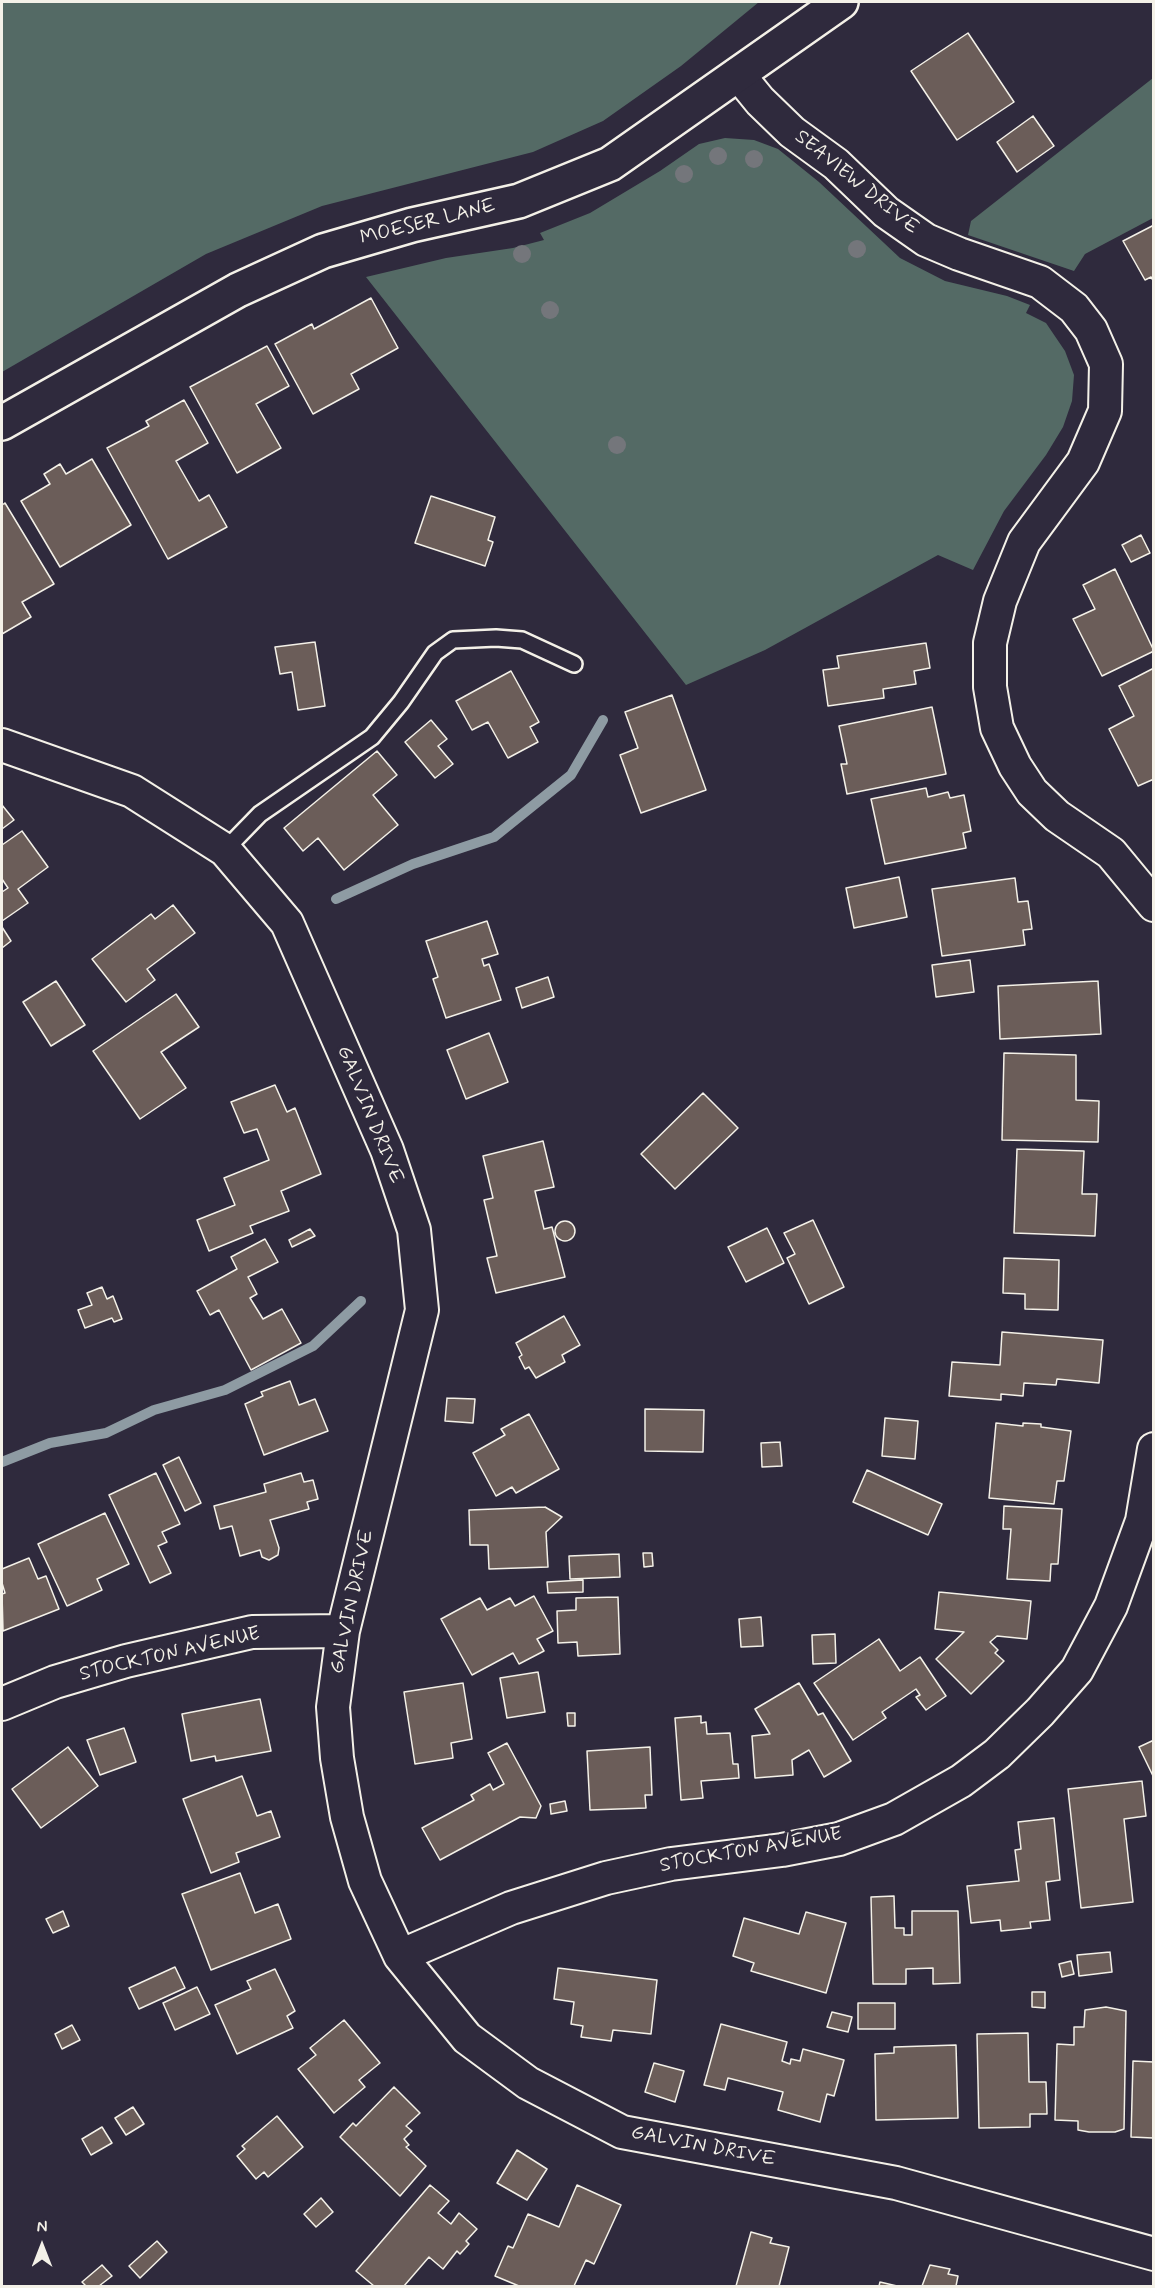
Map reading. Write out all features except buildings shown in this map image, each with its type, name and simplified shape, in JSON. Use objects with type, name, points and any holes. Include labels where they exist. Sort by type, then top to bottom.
[{"type":"street","name":"MOESER LANE","points":[[2,423],[238,290],[323,251],[412,225],[519,201],[610,164],[841,2]]},
{"type":"street","name":"SEAVIEW DRIVE","points":[[738,74],[760,101],[792,132],[836,164],[886,212],[926,240],[1040,282],[1074,308],[1091,330],[1106,364],[1105,411],[1083,462],[1024,542],[1000,601],[990,643],[990,687],[997,728],[1014,765],[1032,792],[1057,816],[1111,853],[1154,905]]},
{"type":"street","name":"GALVIN DRIVE","points":[[2,745],[132,791],[225,850],[287,923],[387,1150],[414,1230],[422,1310],[343,1631],[333,1707],[337,1758],[346,1817],[365,1881],[400,1956],[467,2038],[528,2083],[622,2132],[896,2183],[1154,2254]]},
{"type":"street","name":"STOCKTON AVENUE","points":[[400,1956],[511,1908],[606,1878],[671,1864],[782,1850],[838,1839],[894,1819],[961,1781],[997,1755],[1040,1712],[1077,1670],[1111,1606],[1142,1521],[1154,1449]]},
{"type":"street","name":"STOCKTON AVENUE","points":[[2,1704],[55,1683],[126,1661],[252,1632],[343,1631]]},
{"type":"lane","points":[[225,850],[260,814],[372,737],[401,702],[435,653],[453,640],[496,638],[522,640],[574,664]]},
{"type":"green space","points":[[2,2],[759,2],[681,66],[603,121],[533,152],[322,206],[206,254],[2,372]]},
{"type":"green space","points":[[1153,78],[1153,218],[1085,254],[1074,271],[968,235],[971,221]]},
{"type":"green space","points":[[725,138],[754,140],[778,149],[819,182],[900,258],[945,281],[1007,296],[1030,305],[1026,313],[1046,323],[1065,351],[1074,375],[1072,401],[1063,427],[1046,455],[1004,511],[973,570],[938,555],[765,650],[686,685],[366,277],[446,258],[513,248],[544,240],[540,233],[590,213],[660,171],[699,144]]},
{"type":"waterway","points":[[336,899],[413,864],[494,837],[571,775],[603,720]]},
{"type":"waterway","points":[[2,1462],[50,1443],[106,1433],[154,1410],[225,1390],[313,1346],[361,1301]]}]
